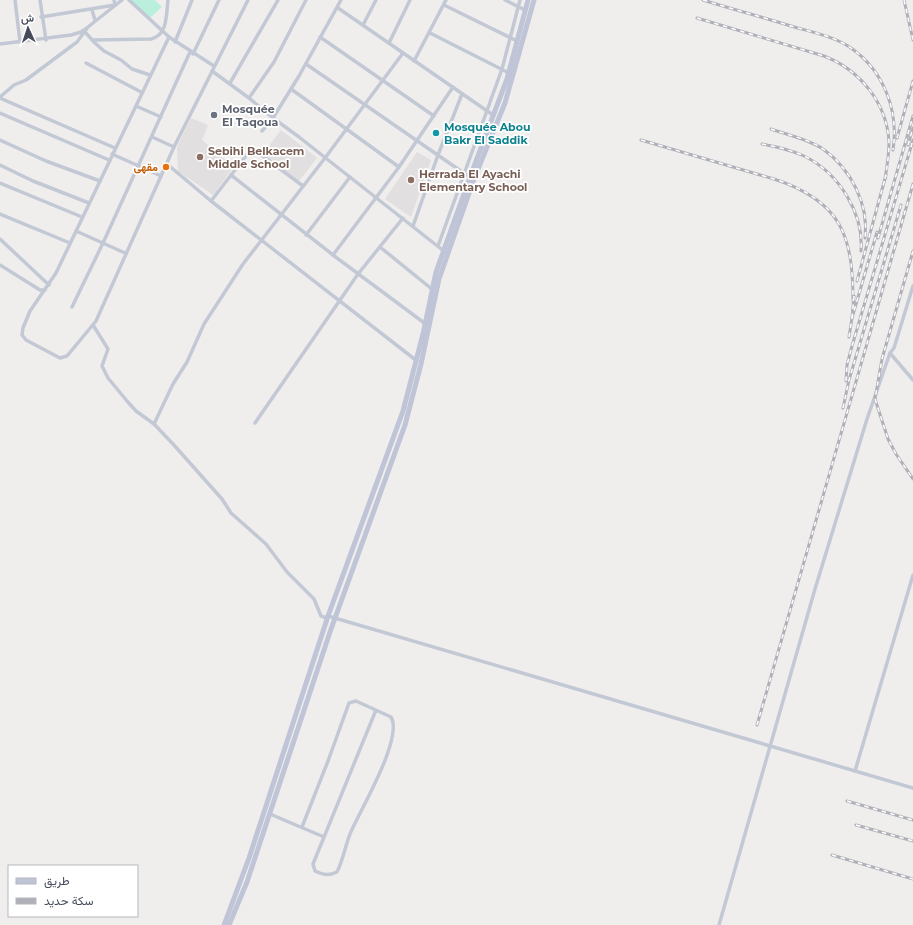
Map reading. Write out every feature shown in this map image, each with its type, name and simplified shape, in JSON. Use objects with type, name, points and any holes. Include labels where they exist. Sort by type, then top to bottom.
[{"type":"main road","points":[[229,925],[247,882],[336,618],[405,425],[434,290],[493,115],[509,73],[528,0]]},
{"type":"main road","points":[[472,178],[505,103],[534,0]]},
{"type":"main road","points":[[224,925],[249,858],[328,617],[400,422],[419,362]]},
{"type":"street","points":[[15,0],[20,42]]},
{"type":"street","points":[[40,0],[46,40]]},
{"type":"street","points":[[114,0],[115,5]]},
{"type":"street","points":[[115,148],[0,98],[14,85],[26,80],[67,50],[95,20],[122,0]]},
{"type":"street","points":[[129,0],[175,42],[214,66]]},
{"type":"street","points":[[92,40],[151,39],[159,37],[163,32],[168,0]]},
{"type":"street","points":[[175,42],[192,0]]},
{"type":"street","points":[[72,307],[104,243],[161,117],[219,0]]},
{"type":"street","points":[[169,37],[49,285],[28,314],[23,328],[22,335],[26,340],[63,358],[93,325],[174,147],[248,0]]},
{"type":"street","points":[[230,83],[278,0]]},
{"type":"street","points":[[249,98],[274,62],[306,0]]},
{"type":"street","points":[[262,131],[291,89],[342,0]]},
{"type":"street","points":[[363,25],[376,0]]},
{"type":"street","points":[[389,43],[410,0]]},
{"type":"street","points":[[414,61],[446,0]]},
{"type":"street","points":[[506,0],[526,10]]},
{"type":"street","points":[[438,246],[502,69],[520,0]]},
{"type":"street","points":[[42,17],[92,10],[115,5]]},
{"type":"street","points":[[444,5],[517,41]]},
{"type":"street","points":[[338,8],[493,115]]},
{"type":"street","points":[[92,10],[95,20]]},
{"type":"street","points":[[0,44],[46,40],[76,34],[88,27]]},
{"type":"street","points":[[85,32],[98,46],[121,60],[132,69],[150,75]]},
{"type":"street","points":[[430,33],[509,73]]},
{"type":"street","points":[[320,37],[434,116]]},
{"type":"street","points":[[154,424],[173,384],[187,362],[206,320],[261,239],[325,158],[403,53]]},
{"type":"street","points":[[86,63],[142,92]]},
{"type":"street","points":[[306,64],[472,178]]},
{"type":"street","points":[[212,71],[230,83],[272,118],[446,252]]},
{"type":"street","points":[[333,256],[377,198],[453,88]]},
{"type":"street","points":[[291,89],[399,167]]},
{"type":"street","points":[[412,226],[462,94]]},
{"type":"street","points":[[136,106],[161,117]]},
{"type":"street","points":[[0,113],[109,160]]},
{"type":"street","points":[[152,136],[174,147]]},
{"type":"street","points":[[0,140],[46,161],[100,181]]},
{"type":"street","points":[[211,201],[230,175],[253,148],[303,186]]},
{"type":"street","points":[[112,154],[161,176]]},
{"type":"street","points":[[167,164],[211,201],[419,362]]},
{"type":"street","points":[[0,165],[33,181],[89,203]]},
{"type":"street","points":[[230,175],[333,256],[427,325]]},
{"type":"street","points":[[306,235],[350,177]]},
{"type":"street","points":[[0,183],[82,217]]},
{"type":"street","points":[[0,214],[70,243]]},
{"type":"street","points":[[255,423],[358,274],[403,218]]},
{"type":"street","points":[[76,230],[125,253]]},
{"type":"street","points":[[0,239],[49,285]]},
{"type":"street","points":[[380,246],[434,290]]},
{"type":"street","points":[[0,265],[40,290],[45,290]]},
{"type":"street","points":[[719,925],[770,746],[867,419],[890,353],[894,348],[913,286]]},
{"type":"street","points":[[93,325],[108,349],[102,366],[104,373],[136,411],[154,424],[212,486],[231,513],[266,544],[295,581],[314,600],[321,616],[336,618],[913,788]]},
{"type":"street","points":[[890,353],[913,380]]},
{"type":"street","points":[[855,771],[913,575]]},
{"type":"street","points":[[302,827],[349,703],[356,702],[376,710],[391,717],[394,720],[393,733],[386,760],[349,835],[342,862],[337,872],[332,875],[321,874],[313,868],[313,864],[376,710]]},
{"type":"street","points":[[270,814],[324,837]]},
{"type":"shaded area","name":"Sebihi Belkacem Middle School","points":[[191,118],[208,125],[202,140],[223,158],[235,165],[213,195],[178,171],[177,147]]},
{"type":"shaded area","points":[[281,130],[317,158],[299,181],[263,154]]},
{"type":"shaded area","name":"Herrada El Ayachi Elementary School","points":[[417,152],[431,160],[411,217],[385,199]]},
{"type":"green space","points":[[131,0],[155,0],[162,7],[149,19]]},
{"type":"railway","points":[[703,0],[837,40],[863,57],[872,68],[887,93],[894,121],[893,150]]},
{"type":"railway","points":[[904,0],[913,40]]},
{"type":"railway","points":[[697,18],[824,56],[837,62],[860,79],[877,101],[887,128],[889,147],[885,179]]},
{"type":"railway","points":[[897,138],[913,81]]},
{"type":"railway","points":[[878,238],[913,116]]},
{"type":"railway","points":[[908,145],[913,128]]},
{"type":"railway","points":[[771,129],[804,140],[823,149],[842,167],[850,177],[861,200],[864,213],[865,238]]},
{"type":"railway","points":[[641,140],[774,179],[797,188],[815,198],[828,210],[839,224],[846,239],[850,257],[853,301]]},
{"type":"railway","points":[[846,381],[847,365],[852,346],[913,140]]},
{"type":"railway","points":[[762,144],[784,149],[806,157],[818,164],[839,184],[854,209],[861,237],[861,251]]},
{"type":"railway","points":[[857,281],[886,175]]},
{"type":"railway","points":[[757,725],[913,184]]},
{"type":"railway","points":[[843,408],[849,380],[901,205]]},
{"type":"railway","points":[[849,337],[852,318],[877,232]]},
{"type":"railway","points":[[913,251],[882,359],[875,399],[888,439],[913,479]]},
{"type":"railway","points":[[852,318],[854,296]]},
{"type":"railway","points":[[847,801],[913,820]]},
{"type":"railway","points":[[856,825],[913,841]]},
{"type":"railway","points":[[832,855],[913,879]]},
{"type":"place","name":"Mosquée El Taqoua","points":[[214,115]]},
{"type":"place","name":"Mosquée Abou Bakr El Saddik","points":[[436,133]]},
{"type":"place","name":"Sebihi Belkacem Middle School","points":[[200,157]]},
{"type":"place","name":"مقهى","points":[[166,167]]},
{"type":"place","name":"Herrada El Ayachi Elementary School","points":[[411,180]]}]
